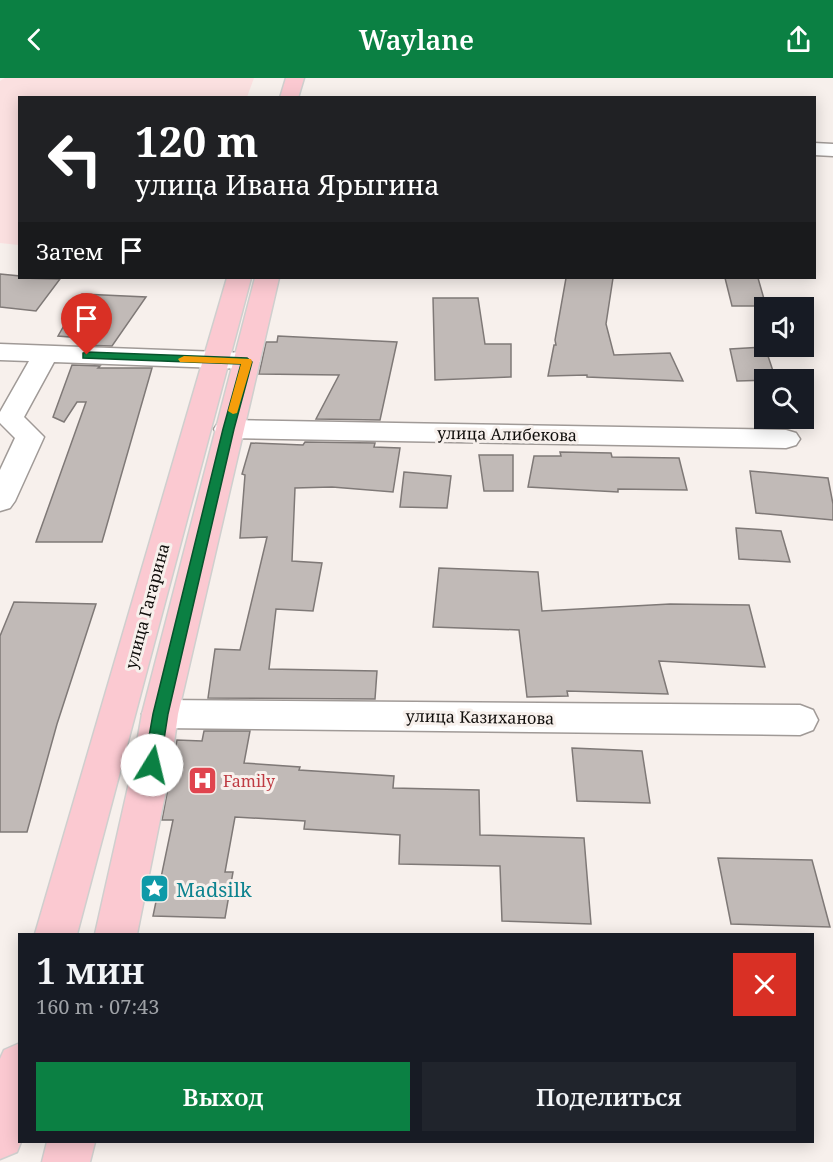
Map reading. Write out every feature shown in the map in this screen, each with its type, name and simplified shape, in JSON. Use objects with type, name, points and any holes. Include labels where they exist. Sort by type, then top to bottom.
[{"type":"main road","points":[[290,96],[295,78]]},
{"type":"main road","name":"улица Гагарина","points":[[56,933],[214,360],[239,279]]},
{"type":"main road","points":[[116,933],[152,765],[160,714],[228,429],[267,279]]},
{"type":"main road","points":[[0,1135],[18,1073]]},
{"type":"main road","points":[[66,1162],[71,1143]]},
{"type":"street","points":[[816,149],[833,150]]},
{"type":"street","points":[[0,352],[247,362]]},
{"type":"street","points":[[0,501],[30,437],[10,418],[45,354]]},
{"type":"street","name":"улица Алибекова","points":[[228,429],[786,438]]},
{"type":"street","name":"улица Казиханова","points":[[160,714],[800,720]]},
{"type":"shaded area","points":[[5,78],[254,78],[247,96],[18,96],[18,245],[0,243],[0,81]]},
{"type":"building","points":[[0,274],[18,276],[18,279],[60,279],[36,311],[0,307]]},
{"type":"building","points":[[566,279],[613,279],[606,324],[614,355],[670,353],[683,381],[587,377],[587,375],[548,376],[554,345],[556,345]]},
{"type":"building","points":[[725,279],[758,279],[763,297],[754,297],[754,306],[732,306]]},
{"type":"building","points":[[82,294],[146,297],[112,346],[80,345],[82,338],[58,336]]},
{"type":"building","points":[[433,298],[478,298],[485,344],[511,344],[511,377],[435,380]]},
{"type":"building","points":[[278,336],[397,342],[380,420],[316,419],[339,375],[259,374],[266,342],[277,342]]},
{"type":"building","points":[[754,348],[754,357],[768,357],[772,369],[754,369],[754,381],[737,381],[730,349]]},
{"type":"building","points":[[72,365],[100,366],[98,368],[152,368],[102,542],[36,542],[86,402],[77,402],[64,422],[53,417]]},
{"type":"building","points":[[305,442],[375,443],[374,447],[400,448],[393,492],[332,487],[295,488],[292,561],[322,563],[313,611],[276,609],[269,669],[377,671],[375,699],[208,698],[215,649],[240,650],[267,537],[240,538],[245,475],[242,474],[251,443],[303,445]]},
{"type":"building","points":[[560,452],[611,453],[612,457],[679,458],[687,490],[618,489],[618,492],[528,487],[534,456],[561,456]]},
{"type":"building","points":[[479,455],[513,455],[513,491],[484,491]]},
{"type":"building","points":[[750,471],[828,478],[833,504],[833,520],[756,513]]},
{"type":"building","points":[[404,472],[451,476],[447,508],[400,507]]},
{"type":"building","points":[[736,528],[781,531],[790,562],[739,559]]},
{"type":"building","points":[[439,568],[538,572],[542,611],[670,604],[749,605],[765,667],[659,661],[668,694],[567,691],[568,696],[527,697],[519,630],[433,627]]},
{"type":"building","points":[[14,602],[96,604],[57,724],[27,832],[0,832],[0,636]]},
{"type":"building","points":[[204,731],[250,731],[244,763],[300,767],[299,770],[394,776],[393,788],[479,790],[480,835],[584,838],[591,924],[502,921],[500,866],[399,864],[400,835],[304,829],[305,821],[235,817],[225,872],[233,872],[225,918],[153,916],[173,820],[162,820],[177,740],[202,741]]},
{"type":"building","points":[[572,748],[642,751],[650,803],[577,801]]},
{"type":"building","points":[[718,858],[812,860],[830,927],[731,924]]},
{"type":"slow traffic","points":[[184,359],[247,362],[233,411]]},
{"type":"place","name":"Family","points":[[202,781]]},
{"type":"place","name":"Madsilk","points":[[155,889]]},
{"type":"route","points":[[87,355],[247,362],[228,429],[160,714],[152,765]]}]
